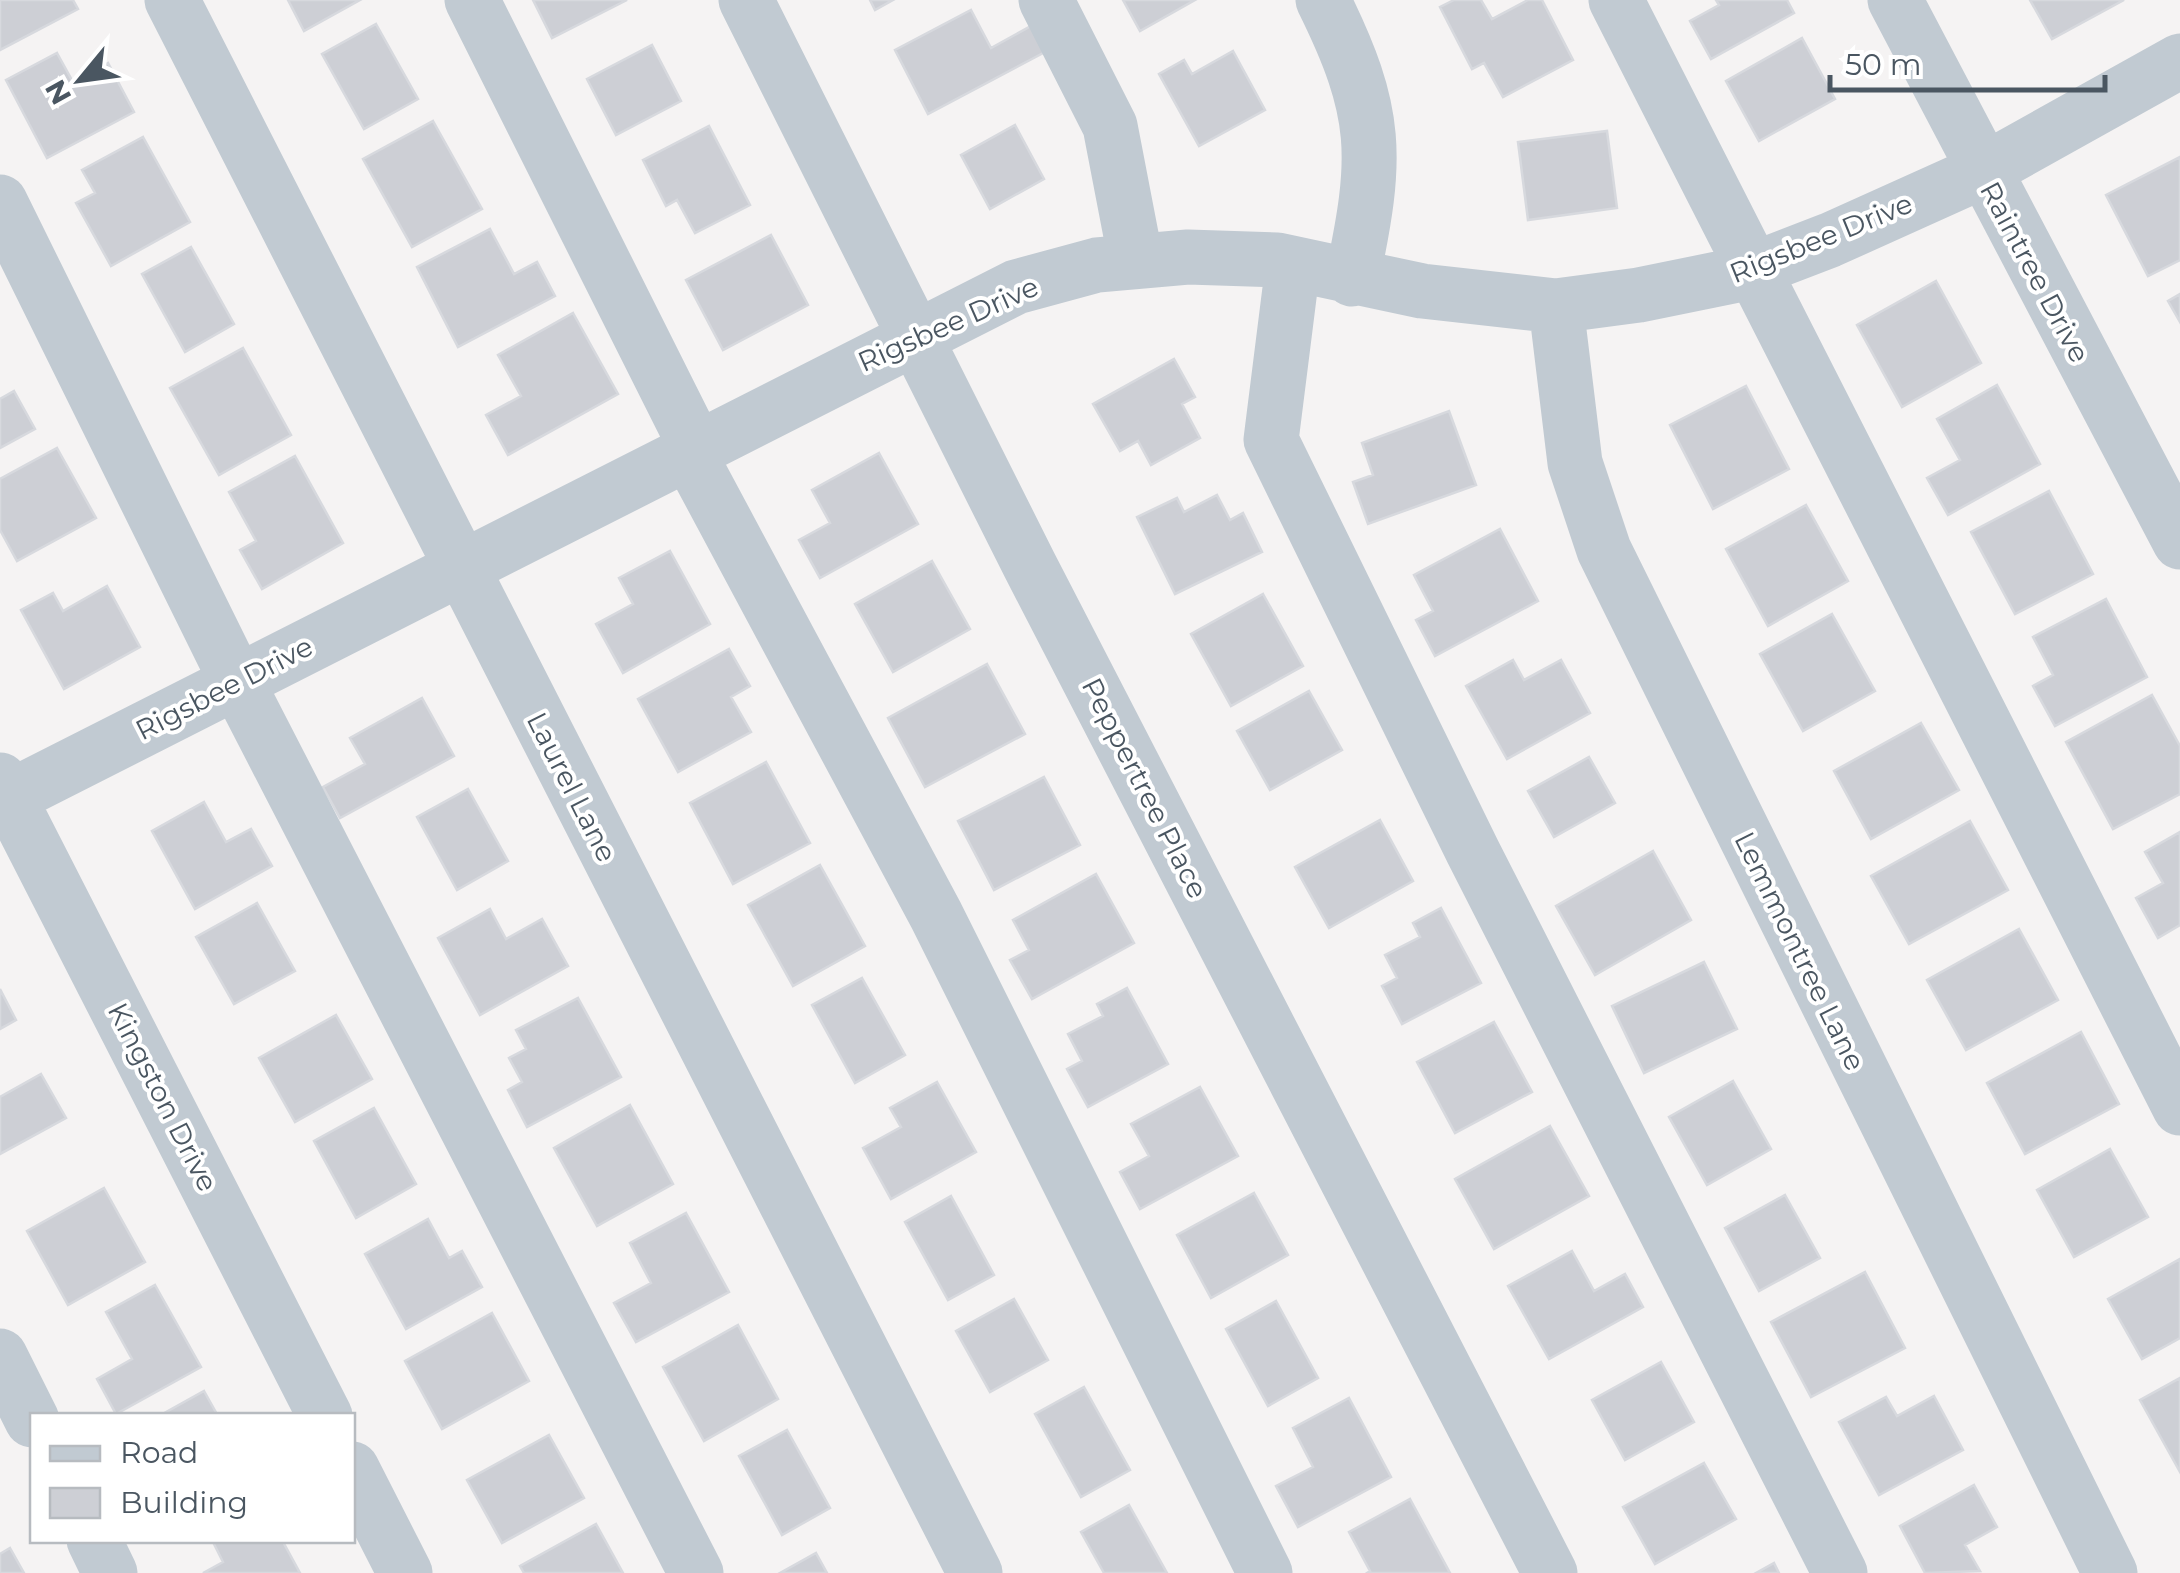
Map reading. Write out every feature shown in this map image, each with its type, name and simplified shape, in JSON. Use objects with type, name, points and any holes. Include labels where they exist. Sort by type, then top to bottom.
[{"type":"street","name":"Laurel Lane","points":[[172,0],[458,568],[974,1573]]},
{"type":"street","points":[[472,0],[692,449],[936,916],[1265,1573]]},
{"type":"street","name":"Peppertree Place","points":[[746,0],[917,334],[1029,564],[1550,1573]]},
{"type":"street","points":[[1046,0],[1110,126],[1136,261]]},
{"type":"street","points":[[1323,0],[1356,68],[1371,136],[1369,200],[1352,279]]},
{"type":"street","points":[[1616,0],[2180,1108]]},
{"type":"street","name":"Raintree Drive","points":[[1895,0],[1981,172],[2180,542]]},
{"type":"street","name":"Rigsbee Drive","points":[[3,793],[236,682],[1016,287],[1097,265],[1188,257],[1294,265],[1352,279],[1556,306],[1640,295],[1752,270],[1981,172],[2180,61]]},
{"type":"street","points":[[0,202],[236,682],[696,1573]]},
{"type":"street","points":[[1294,265],[1272,440],[1482,870],[1840,1573]]},
{"type":"street","name":"Lemmontree Lane","points":[[1556,306],[1575,463],[1604,550],[2110,1573]]},
{"type":"street","name":"Kingston Drive","points":[[3,793],[323,1413]]},
{"type":"street","points":[[0,1356],[30,1416]]},
{"type":"street","points":[[355,1476],[405,1573]]},
{"type":"street","points":[[95,1543],[110,1573]]},
{"type":"building","points":[[0,0],[73,0],[78,9],[0,50]]},
{"type":"building","points":[[288,0],[360,0],[304,31]]},
{"type":"building","points":[[533,0],[627,0],[552,38]]},
{"type":"building","points":[[870,0],[893,0],[875,10]]},
{"type":"building","points":[[1123,0],[1195,0],[1140,31]]},
{"type":"building","points":[[1454,0],[1481,0],[1492,19],[1528,0],[1542,0],[1573,60],[1503,97],[1484,63],[1472,69],[1440,7]]},
{"type":"building","points":[[1716,0],[1787,0],[1794,13],[1711,59],[1690,21],[1719,5]]},
{"type":"building","points":[[2030,0],[2124,0],[2052,39]]},
{"type":"building","points":[[971,10],[991,48],[1031,26],[1045,52],[928,114],[895,50]]},
{"type":"building","points":[[376,24],[418,99],[364,129],[322,54]]},
{"type":"building","points":[[1802,38],[1835,99],[1759,141],[1726,81]]},
{"type":"building","points":[[652,45],[681,101],[616,135],[587,79]]},
{"type":"building","points":[[1233,51],[1265,110],[1199,146],[1159,74],[1184,60],[1192,74]]},
{"type":"building","points":[[57,53],[73,82],[108,63],[134,112],[47,158],[6,80]]},
{"type":"building","points":[[433,121],[482,209],[412,247],[363,159]]},
{"type":"building","points":[[1015,125],[1044,179],[990,209],[961,155]]},
{"type":"building","points":[[709,126],[750,205],[695,233],[677,200],[666,206],[643,160]]},
{"type":"building","points":[[1607,131],[1617,208],[1528,220],[1518,142]]},
{"type":"building","points":[[143,137],[190,222],[111,266],[76,203],[95,193],[82,170]]},
{"type":"building","points":[[2180,157],[2180,260],[2148,276],[2106,195]]},
{"type":"building","points":[[490,229],[514,274],[537,262],[555,296],[458,347],[417,267]]},
{"type":"building","points":[[771,235],[808,305],[723,350],[686,280]]},
{"type":"building","points":[[191,247],[234,324],[185,352],[142,274]]},
{"type":"building","points":[[1936,281],[1981,363],[1902,407],[1857,325]]},
{"type":"building","points":[[2180,294],[2180,322],[2168,301]]},
{"type":"building","points":[[573,313],[618,394],[508,455],[486,415],[521,396],[498,355]]},
{"type":"building","points":[[243,348],[291,435],[219,475],[170,388]]},
{"type":"building","points":[[1174,359],[1195,397],[1182,404],[1200,438],[1151,465],[1138,441],[1120,451],[1093,404]]},
{"type":"building","points":[[1997,385],[2040,464],[1948,515],[1927,478],[1960,460],[1937,419]]},
{"type":"building","points":[[1746,386],[1789,469],[1713,509],[1670,425]]},
{"type":"building","points":[[14,391],[35,429],[0,448],[0,399]]},
{"type":"building","points":[[1449,411],[1476,485],[1368,524],[1353,482],[1373,475],[1362,443]]},
{"type":"building","points":[[57,448],[96,518],[17,561],[0,530],[0,479]]},
{"type":"building","points":[[879,453],[918,524],[820,578],[799,540],[830,523],[812,490]]},
{"type":"building","points":[[295,456],[343,543],[262,589],[240,550],[256,541],[229,492]]},
{"type":"building","points":[[2049,491],[2093,574],[2015,614],[1971,532]]},
{"type":"building","points":[[1217,495],[1230,520],[1243,513],[1262,552],[1175,594],[1137,517],[1177,498],[1184,512]]},
{"type":"building","points":[[1806,505],[1848,581],[1768,626],[1726,549]]},
{"type":"building","points":[[1500,529],[1538,601],[1435,656],[1416,620],[1433,611],[1414,575]]},
{"type":"building","points":[[670,551],[710,624],[623,673],[596,624],[633,604],[619,578]]},
{"type":"building","points":[[932,561],[970,629],[893,672],[855,604]]},
{"type":"building","points":[[107,586],[140,647],[64,689],[21,610],[53,593],[63,611]]},
{"type":"building","points":[[1263,594],[1303,666],[1231,706],[1191,634]]},
{"type":"building","points":[[2106,599],[2147,677],[2055,726],[2033,686],[2053,675],[2033,637]]},
{"type":"building","points":[[1832,614],[1875,691],[1803,731],[1760,654]]},
{"type":"building","points":[[729,649],[750,686],[731,697],[751,732],[678,772],[638,699]]},
{"type":"building","points":[[1513,660],[1524,680],[1561,660],[1590,713],[1507,759],[1466,686]]},
{"type":"building","points":[[987,664],[1025,734],[925,787],[888,718]]},
{"type":"building","points":[[1309,691],[1342,750],[1270,790],[1237,731]]},
{"type":"building","points":[[2152,695],[2180,746],[2180,794],[2113,829],[2066,742]]},
{"type":"building","points":[[422,698],[454,756],[340,818],[323,787],[365,764],[350,738]]},
{"type":"building","points":[[1921,723],[1959,790],[1871,839],[1834,771]]},
{"type":"building","points":[[1589,757],[1615,803],[1554,837],[1528,791]]},
{"type":"building","points":[[766,762],[810,843],[733,884],[690,803]]},
{"type":"building","points":[[1044,777],[1080,845],[994,890],[958,821]]},
{"type":"building","points":[[468,789],[508,861],[457,890],[417,817]]},
{"type":"building","points":[[204,802],[226,842],[251,829],[272,866],[195,909],[152,831]]},
{"type":"building","points":[[1380,820],[1413,881],[1329,928],[1295,867]]},
{"type":"building","points":[[1970,821],[2008,890],[1909,944],[1871,876]]},
{"type":"building","points":[[2180,832],[2180,925],[2158,938],[2136,898],[2163,883],[2145,852]]},
{"type":"building","points":[[1653,851],[1691,920],[1595,975],[1556,906]]},
{"type":"building","points":[[820,865],[865,946],[793,986],[748,905]]},
{"type":"building","points":[[1096,874],[1134,943],[1032,999],[1010,960],[1029,950],[1013,920]]},
{"type":"building","points":[[257,903],[295,971],[234,1004],[196,937]]},
{"type":"building","points":[[1441,908],[1481,983],[1402,1024],[1382,986],[1397,978],[1385,955],[1420,937],[1413,923]]},
{"type":"building","points":[[490,909],[506,939],[542,919],[568,966],[480,1015],[438,938]]},
{"type":"building","points":[[2019,929],[2058,1000],[1966,1050],[1927,980]]},
{"type":"building","points":[[1704,962],[1737,1029],[1644,1073],[1612,1006]]},
{"type":"building","points":[[862,978],[905,1055],[855,1083],[812,1005]]},
{"type":"building","points":[[1127,988],[1168,1064],[1088,1107],[1067,1069],[1082,1061],[1068,1034],[1103,1016],[1097,1004]]},
{"type":"building","points":[[0,989],[16,1020],[0,1029]]},
{"type":"building","points":[[578,998],[621,1077],[527,1127],[508,1090],[522,1082],[509,1058],[526,1049],[516,1030]]},
{"type":"building","points":[[336,1015],[372,1079],[295,1122],[259,1058]]},
{"type":"building","points":[[1494,1022],[1532,1092],[1455,1133],[1417,1062]]},
{"type":"building","points":[[2081,1032],[2119,1104],[2025,1154],[1987,1083]]},
{"type":"building","points":[[41,1074],[66,1118],[0,1154],[0,1097]]},
{"type":"building","points":[[1733,1081],[1771,1149],[1707,1185],[1669,1117]]},
{"type":"building","points":[[937,1082],[976,1152],[891,1199],[863,1148],[901,1127],[890,1108]]},
{"type":"building","points":[[1200,1087],[1238,1156],[1140,1209],[1120,1172],[1149,1156],[1131,1124]]},
{"type":"building","points":[[630,1105],[673,1184],[597,1226],[554,1148]]},
{"type":"building","points":[[374,1108],[416,1184],[356,1218],[314,1141]]},
{"type":"building","points":[[1550,1126],[1589,1196],[1494,1249],[1455,1179]]},
{"type":"building","points":[[2110,1149],[2148,1217],[2074,1257],[2037,1190]]},
{"type":"building","points":[[104,1188],[145,1262],[68,1305],[27,1231]]},
{"type":"building","points":[[1254,1193],[1288,1255],[1211,1298],[1177,1235]]},
{"type":"building","points":[[1785,1195],[1820,1258],[1759,1291],[1725,1228]]},
{"type":"building","points":[[951,1196],[994,1275],[948,1300],[905,1222]]},
{"type":"building","points":[[686,1213],[729,1292],[636,1342],[614,1303],[651,1283],[630,1243]]},
{"type":"building","points":[[428,1219],[449,1258],[462,1251],[482,1287],[406,1329],[365,1254]]},
{"type":"building","points":[[1572,1251],[1594,1291],[1625,1274],[1643,1307],[1549,1359],[1508,1286]]},
{"type":"building","points":[[2180,1259],[2180,1338],[2142,1359],[2108,1299]]},
{"type":"building","points":[[1865,1272],[1905,1348],[1811,1397],[1771,1322]]},
{"type":"building","points":[[155,1285],[201,1367],[115,1413],[97,1379],[132,1359],[106,1312]]},
{"type":"building","points":[[1014,1299],[1048,1360],[990,1392],[956,1331]]},
{"type":"building","points":[[1276,1301],[1318,1378],[1268,1406],[1226,1329]]},
{"type":"building","points":[[492,1313],[529,1381],[442,1429],[405,1361]]},
{"type":"building","points":[[738,1325],[778,1399],[704,1441],[663,1367]]},
{"type":"building","points":[[1661,1362],[1694,1422],[1625,1460],[1592,1400]]},
{"type":"building","points":[[2180,1378],[2180,1472],[2140,1400]]},
{"type":"building","points":[[1084,1387],[1130,1470],[1081,1497],[1035,1414]]},
{"type":"building","points":[[204,1391],[216,1413],[164,1413]]},
{"type":"building","points":[[1934,1396],[1963,1450],[1879,1495],[1839,1422],[1886,1397],[1897,1416]]},
{"type":"building","points":[[1349,1398],[1391,1477],[1298,1527],[1276,1486],[1313,1467],[1293,1428]]},
{"type":"building","points":[[787,1430],[830,1508],[782,1535],[739,1456]]},
{"type":"building","points":[[549,1435],[584,1498],[502,1543],[467,1480]]},
{"type":"building","points":[[1704,1463],[1736,1519],[1655,1564],[1623,1507]]},
{"type":"building","points":[[1974,1485],[1997,1527],[1965,1545],[1980,1571],[1925,1573],[1900,1526]]},
{"type":"building","points":[[1410,1499],[1450,1573],[1367,1573],[1370,1571],[1349,1532]]},
{"type":"building","points":[[1129,1505],[1167,1573],[1104,1573],[1081,1532]]},
{"type":"building","points":[[596,1524],[623,1573],[524,1573],[520,1566]]},
{"type":"building","points":[[214,1543],[284,1543],[300,1573],[203,1573],[223,1562]]},
{"type":"building","points":[[10,1548],[24,1573],[0,1573],[0,1554]]},
{"type":"building","points":[[816,1553],[827,1573],[780,1573]]},
{"type":"building","points":[[1774,1563],[1779,1573],[1756,1573]]}]
